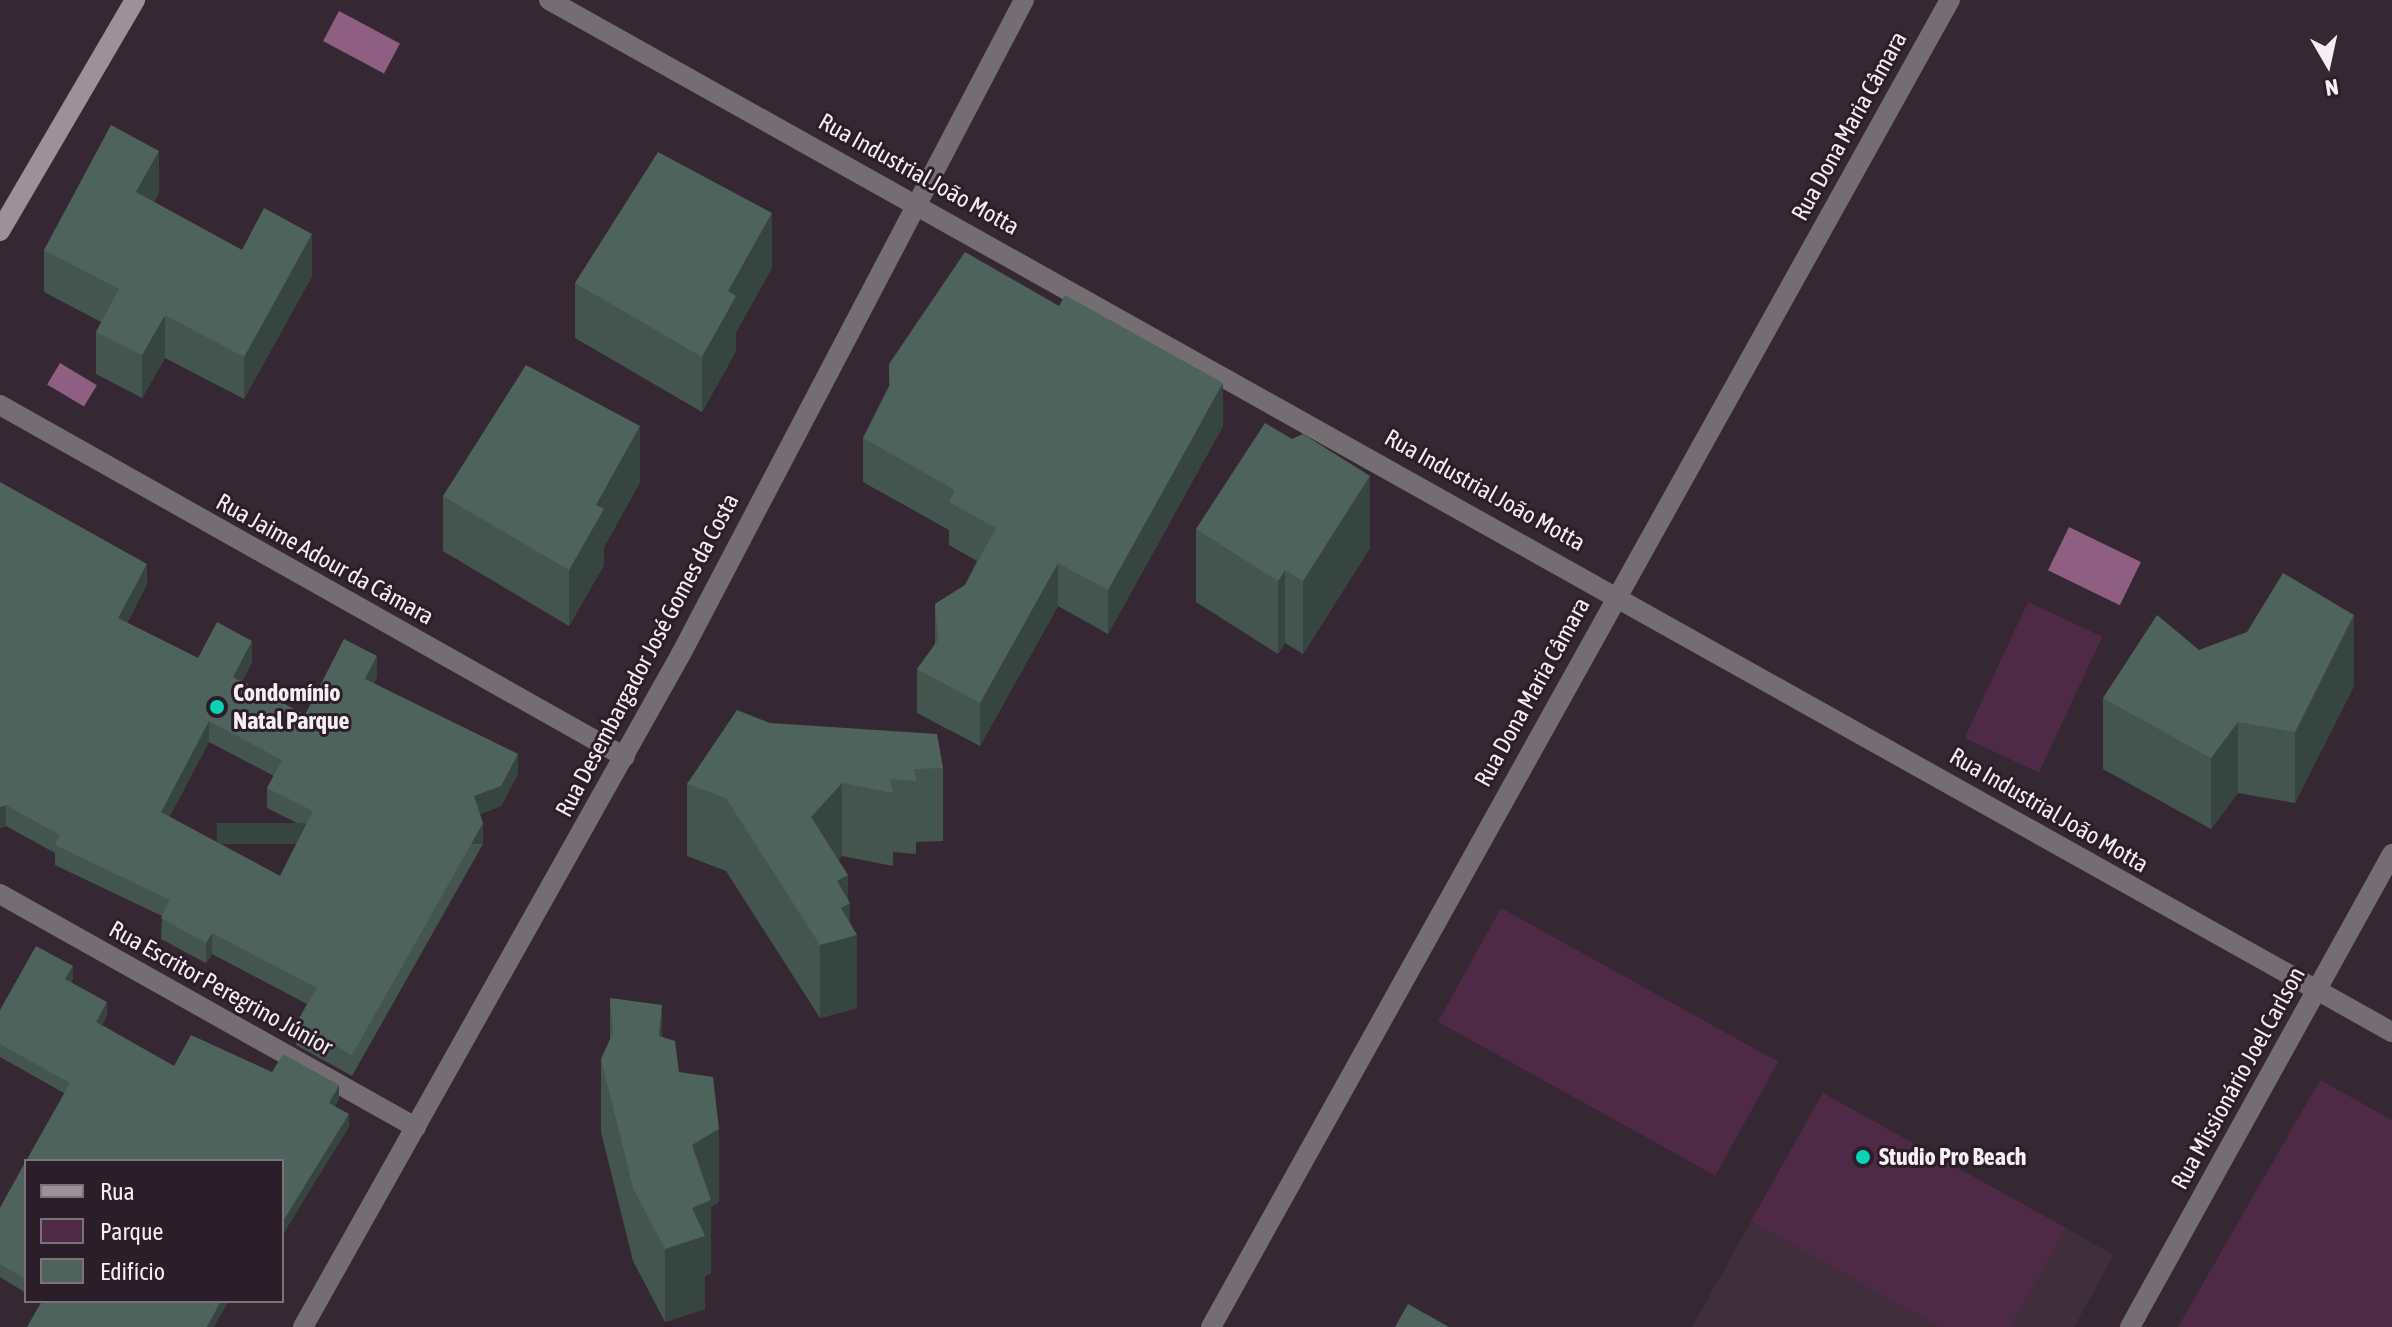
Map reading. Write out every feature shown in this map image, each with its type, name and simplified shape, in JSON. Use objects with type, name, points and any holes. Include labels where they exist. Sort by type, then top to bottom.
[{"type":"main road","points":[[0,231],[135,0]]},
{"type":"street","name":"Rua Industrial João Motta","points":[[549,0],[575,6],[916,202],[2392,1032]]},
{"type":"street","name":"Rua Desembargador José Gomes da Costa","points":[[303,1327],[625,757],[1024,0]]},
{"type":"street","name":"Rua Dona Maria Câmara","points":[[1211,1327],[1616,593],[1950,0]]},
{"type":"street","name":"Rua Jaime Adour da Câmara","points":[[0,405],[625,757]]},
{"type":"street","name":"Rua Missionário Joel Carlson","points":[[2130,1327],[2392,854]]},
{"type":"street","name":"Rua Escritor Peregrino Júnior","points":[[0,894],[416,1127]]},
{"type":"shaded area","points":[[339,11],[400,43],[384,73],[323,41]]},
{"type":"shaded area","points":[[60,363],[97,385],[84,407],[47,384]]},
{"type":"shaded area","points":[[2069,527],[2141,562],[2120,605],[2048,570]]},
{"type":"shaded area","name":"Studio Pro Beach","points":[[1823,1093],[2114,1255],[2074,1327],[1692,1327]]},
{"type":"green space","points":[[2028,602],[2102,637],[2039,773],[1965,738]]},
{"type":"green space","points":[[1501,908],[1778,1062],[1715,1175],[1438,1022]]},
{"type":"green space","points":[[2320,1080],[2392,1120],[2392,1327],[2178,1327]]},
{"type":"green space","name":"Studio Pro Beach","points":[[1823,1093],[2066,1228],[2010,1327],[1940,1327],[1751,1221]]},
{"type":"building","points":[[111,125],[159,151],[136,192],[242,250],[264,208],[312,234],[244,357],[165,315],[142,355],[96,332],[119,289],[44,250]]},
{"type":"building","points":[[658,152],[772,213],[728,291],[736,296],[702,357],[575,283]]},
{"type":"building","points":[[965,252],[1059,306],[1065,295],[1223,383],[1108,590],[1058,563],[980,703],[917,669],[938,640],[935,604],[965,585],[996,528],[949,502],[955,490],[863,438],[890,385],[889,364]]},
{"type":"building","points":[[526,365],[640,426],[596,505],[604,509],[569,570],[443,496]]},
{"type":"building","points":[[1265,423],[1292,439],[1303,434],[1370,476],[1303,581],[1285,570],[1278,581],[1196,529]]},
{"type":"building","points":[[0,482],[147,564],[118,618],[198,658],[217,622],[252,641],[233,677],[305,715],[344,639],[377,656],[365,679],[518,754],[501,786],[474,796],[483,823],[352,1055],[296,1024],[317,988],[212,933],[206,943],[161,918],[170,900],[55,845],[60,835],[6,805],[0,807]],"holes":[[[209,721],[282,760],[267,788],[313,811],[280,876],[161,812]]]},
{"type":"building","points":[[2283,573],[2354,615],[2295,732],[2238,722],[2211,758],[2103,698],[2157,615],[2199,650],[2247,632]]},
{"type":"building","points":[[737,710],[770,723],[937,734],[943,768],[914,769],[916,781],[890,779],[893,793],[842,783],[811,817],[848,875],[837,881],[850,903],[841,908],[857,935],[820,945],[726,798],[687,784]]},
{"type":"building","points":[[36,946],[73,966],[65,979],[107,1002],[96,1022],[174,1066],[191,1035],[272,1072],[283,1054],[339,1085],[329,1103],[349,1114],[284,1220],[284,1159],[27,1159],[70,1083],[0,1044],[0,1010]]},
{"type":"building","points":[[610,998],[662,1005],[659,1036],[675,1041],[679,1072],[713,1077],[719,1129],[692,1145],[711,1200],[692,1208],[705,1236],[665,1249],[633,1188],[601,1059],[613,1033]]},
{"type":"building","points":[[24,1165],[24,1278],[0,1264],[0,1208]]},
{"type":"building","points":[[41,1303],[220,1303],[207,1327],[27,1327]]},
{"type":"building","points":[[1408,1304],[1449,1327],[1395,1327]]},
{"type":"place","name":"Condomínio Natal Parque","points":[[217,707]]},
{"type":"place","name":"Studio Pro Beach","points":[[1863,1157]]}]
